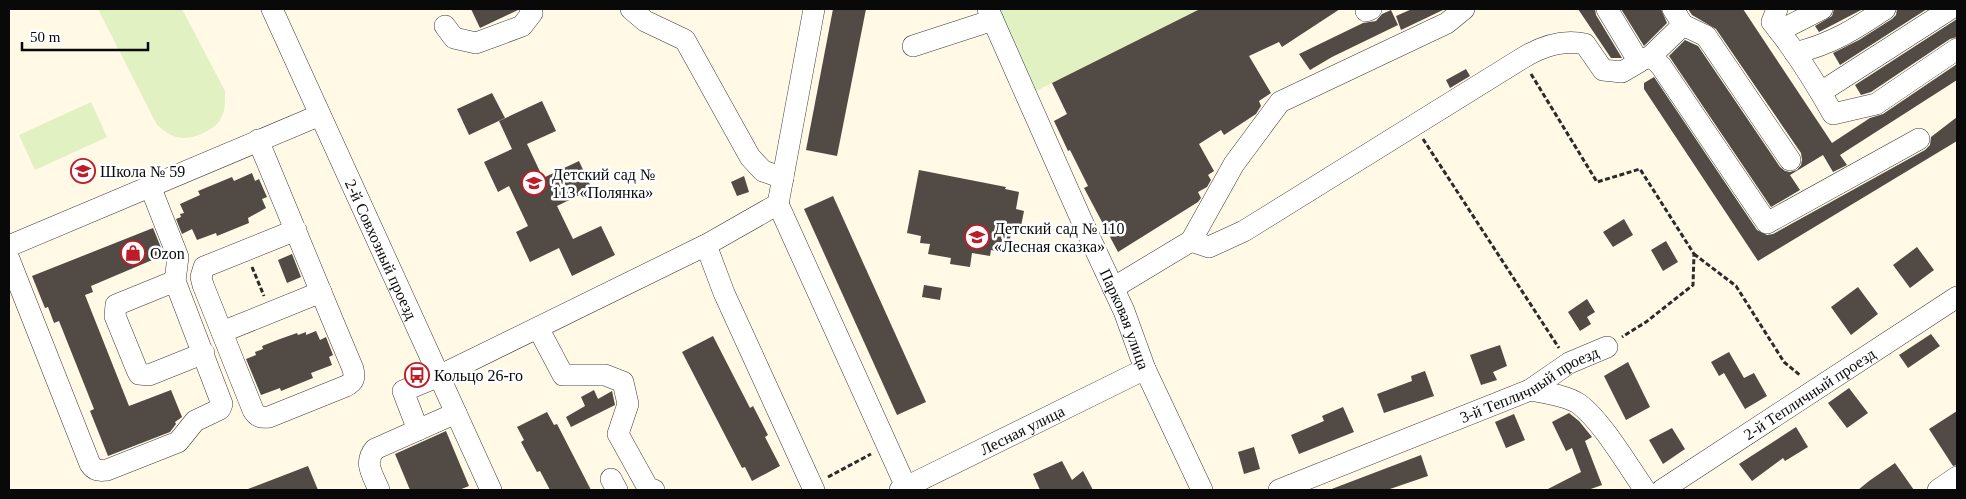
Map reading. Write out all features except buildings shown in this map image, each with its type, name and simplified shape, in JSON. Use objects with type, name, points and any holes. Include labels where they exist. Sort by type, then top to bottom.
[{"type":"street","name":"2-й Совхозный проезд","points":[[272,9],[491,490]]},
{"type":"street","points":[[445,26],[454,38],[476,43],[522,26],[532,13],[530,9]]},
{"type":"street","points":[[631,9],[645,20],[685,40],[750,157],[763,171],[783,178]]},
{"type":"street","points":[[814,9],[778,204],[887,446],[903,489]]},
{"type":"street","points":[[1113,288],[1191,241],[1234,164],[1280,102],[1447,23],[1464,9]]},
{"type":"street","points":[[1607,9],[1645,59],[1661,66],[1767,224],[1919,139]]},
{"type":"street","points":[[1822,9],[1771,17],[1821,92],[1832,114],[1876,104],[1957,49]]},
{"type":"street","points":[[1795,53],[1821,46],[1854,30],[1885,9]]},
{"type":"street","points":[[1821,92],[1950,9]]},
{"type":"street","points":[[913,46],[990,14]]},
{"type":"street","name":"Парковая улица","points":[[990,14],[1124,311],[1145,370],[1202,490]]},
{"type":"street","points":[[1191,241],[1210,248],[1244,231],[1521,59],[1552,45],[1574,41],[1584,44],[1604,70],[1622,72],[1645,59],[1678,17],[1706,36],[1790,160]]},
{"type":"street","points":[[9,246],[320,114]]},
{"type":"street","points":[[258,140],[296,230],[353,369],[355,377],[352,383],[346,386],[269,417],[262,418],[256,416],[253,410],[202,285],[201,277],[204,267],[296,230]]},
{"type":"street","points":[[9,259],[90,464],[94,469],[99,471],[107,470],[178,442],[195,421],[220,409],[222,404],[221,396],[175,281],[178,257],[150,186]]},
{"type":"street","points":[[418,430],[403,391],[439,376],[706,245],[778,204]]},
{"type":"street","points":[[706,245],[724,293],[813,488]]},
{"type":"street","points":[[175,281],[116,305],[115,316],[139,374],[149,375],[204,353]]},
{"type":"street","points":[[222,332],[321,292]]},
{"type":"street","name":"2-й Тепличный проезд","points":[[1662,490],[1957,297]]},
{"type":"street","points":[[538,328],[563,374],[605,375],[623,382],[628,404],[618,434],[648,488],[654,490]]},
{"type":"street","name":"3-й Тепличный проезд","points":[[1279,490],[1530,390],[1569,363],[1607,347]]},
{"type":"street","name":"Лесная улица","points":[[903,489],[1145,370]]},
{"type":"street","points":[[1530,390],[1559,396],[1578,404],[1602,428],[1645,490]]},
{"type":"street","points":[[379,490],[368,463],[369,456],[375,449],[456,413]]},
{"type":"street","points":[[1938,490],[1957,477]]},
{"type":"path","points":[[1521,59],[1597,182],[1640,169],[1694,254],[1736,286],[1784,362],[1817,390]]},
{"type":"path","points":[[1414,126],[1569,363]]},
{"type":"path","points":[[246,250],[271,313]]},
{"type":"path","name":"3-й Тепличный проезд","points":[[1607,347],[1646,322],[1692,285],[1694,254]]},
{"type":"path","points":[[813,488],[887,446]]},
{"type":"green space","points":[[98,9],[182,9],[225,91],[224,112],[217,124],[200,135],[187,138],[169,134],[157,125]]},
{"type":"green space","points":[[999,9],[1200,9],[1036,91]]},
{"type":"green space","points":[[91,102],[107,137],[35,170],[19,135]]},
{"type":"place","name":"Школа № 59","points":[[83,171]]},
{"type":"place","name":"Детский сад № 113 «Полянка»","points":[[534,183]]},
{"type":"place","name":"Детский сад № 110 «Лесная сказка»","points":[[977,237]]},
{"type":"place","name":"Ozon","points":[[133,253]]},
{"type":"place","name":"Кольцо 26-го","points":[[417,375]]}]
